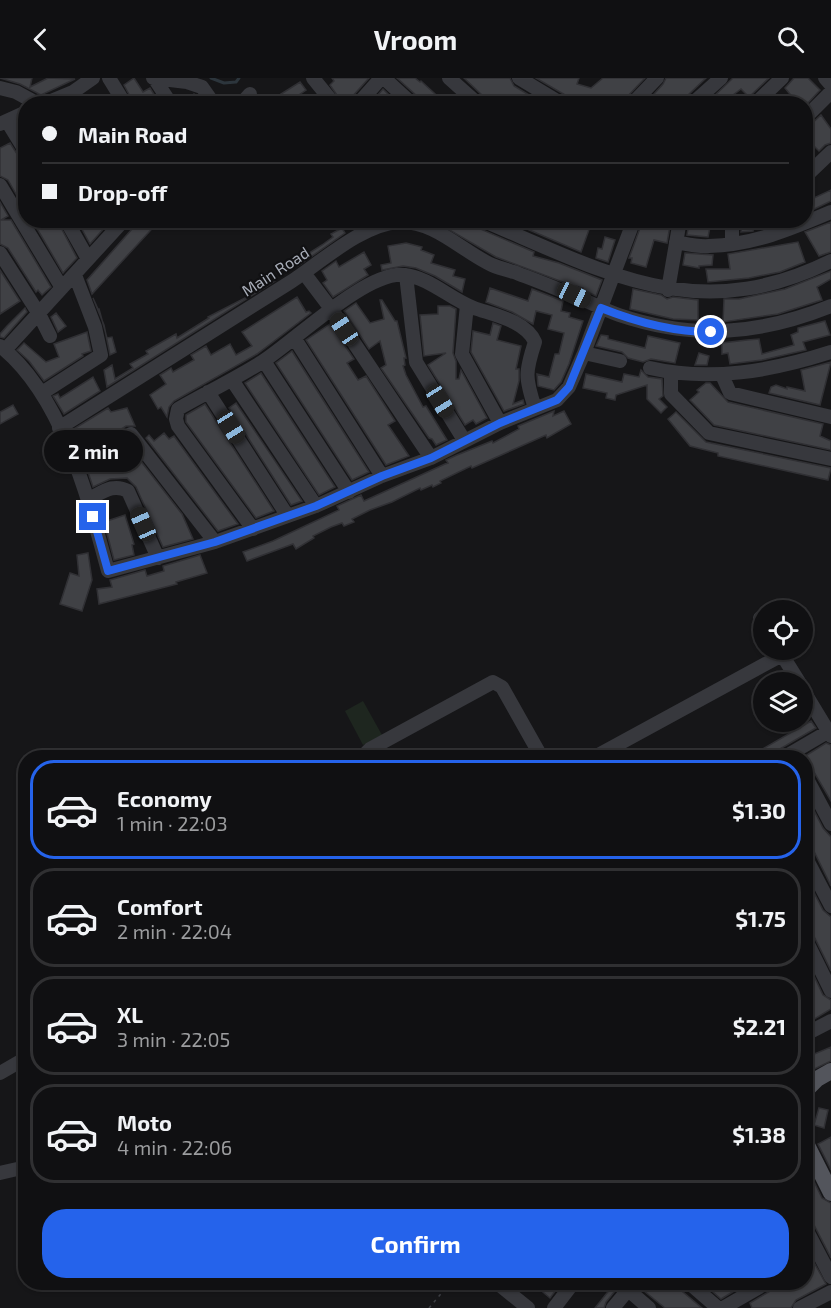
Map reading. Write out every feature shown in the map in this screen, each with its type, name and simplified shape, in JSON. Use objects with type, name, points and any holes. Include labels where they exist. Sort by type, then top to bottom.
[{"type":"main road","points":[[813,1083],[831,1071]]},
{"type":"main road","points":[[813,1157],[831,1193]]},
{"type":"street","points":[[79,96],[93,78]]},
{"type":"street","points":[[109,78],[120,96]]},
{"type":"street","points":[[154,78],[166,96]]},
{"type":"street","points":[[154,78],[187,82],[202,87],[208,96]]},
{"type":"street","points":[[365,96],[382,78],[403,96]]},
{"type":"street","points":[[449,78],[469,96]]},
{"type":"street","points":[[519,78],[549,96]]},
{"type":"street","points":[[640,96],[657,78]]},
{"type":"street","points":[[701,96],[721,78]]},
{"type":"street","points":[[763,96],[782,78]]},
{"type":"street","points":[[825,78],[831,85]]},
{"type":"street","points":[[317,80],[328,96]]},
{"type":"street","points":[[0,88],[23,96]]},
{"type":"street","points":[[813,110],[831,92]]},
{"type":"street","points":[[18,116],[4,123],[18,141]]},
{"type":"street","points":[[813,169],[831,152]]},
{"type":"street","points":[[0,185],[18,215]]},
{"type":"street","points":[[813,218],[831,212]]},
{"type":"street","points":[[26,228],[62,288]]},
{"type":"street","points":[[71,228],[88,259]]},
{"type":"street","points":[[112,228],[75,275],[39,314],[2,348],[27,372],[42,393],[59,428],[89,499],[108,571],[215,542],[316,506],[382,476],[431,458],[500,423],[557,400],[569,387],[584,353],[614,276],[627,228]]},
{"type":"street","name":"Main Road","points":[[59,428],[373,228]]},
{"type":"street","name":"Main Road","points":[[428,228],[493,266],[649,324],[692,332],[720,332],[770,326],[831,306]]},
{"type":"street","points":[[501,228],[614,276],[668,290],[698,292],[744,290],[802,275],[831,261]]},
{"type":"street","points":[[668,290],[679,228]]},
{"type":"street","points":[[732,228],[732,243]]},
{"type":"street","points":[[676,242],[707,247],[758,240],[782,228]]},
{"type":"street","points":[[0,253],[39,314],[50,336]]},
{"type":"street","points":[[304,273],[332,310],[431,458]]},
{"type":"street","points":[[42,393],[101,355],[95,327],[75,275]]},
{"type":"street","points":[[253,529],[178,426],[176,419],[178,409],[264,361],[375,280],[391,275],[406,275],[426,282],[467,305],[518,325],[531,333],[535,342],[526,367],[526,381],[535,408]]},
{"type":"street","points":[[406,275],[416,362],[464,440]]},
{"type":"street","points":[[467,305],[462,354],[500,423]]},
{"type":"street","points":[[294,339],[382,476]]},
{"type":"street","points":[[650,368],[671,373],[722,375],[768,369],[831,352]]},
{"type":"street","points":[[584,353],[620,361]]},
{"type":"street","points":[[264,361],[349,492]]},
{"type":"street","points":[[671,373],[671,394],[709,433],[831,459]]},
{"type":"street","points":[[722,375],[730,393],[831,417]]},
{"type":"street","points":[[232,380],[316,506]]},
{"type":"street","points":[[208,392],[287,515]]},
{"type":"street","points":[[77,468],[131,434],[215,542]]},
{"type":"street","points":[[89,499],[112,487],[120,487],[128,491],[158,558]]},
{"type":"street","points":[[607,750],[767,660]]},
{"type":"street","points":[[369,750],[493,682],[502,687],[537,750]]},
{"type":"street","points":[[800,750],[830,732],[813,705]]},
{"type":"street","points":[[813,790],[831,824]]},
{"type":"street","points":[[813,871],[831,906]]},
{"type":"street","points":[[813,954],[831,991]]},
{"type":"street","points":[[813,1026],[831,1021]]},
{"type":"street","points":[[0,1073],[18,1063]]},
{"type":"street","points":[[0,1173],[18,1169]]},
{"type":"street","points":[[813,1242],[831,1277]]},
{"type":"street","points":[[813,1258],[819,1254]]},
{"type":"street","points":[[508,1290],[528,1308]]},
{"type":"street","points":[[554,1308],[568,1290]]},
{"type":"street","points":[[613,1308],[621,1290]]},
{"type":"street","points":[[628,1290],[649,1308]]},
{"type":"street","points":[[698,1290],[718,1308]]},
{"type":"street","points":[[723,1308],[754,1290]]},
{"type":"street","points":[[800,1308],[831,1292]]},
{"type":"path","points":[[429,1308],[444,1290]]},
{"type":"shaded area","points":[[363,701],[382,735],[363,745],[345,711]]},
{"type":"building","points":[[0,78],[32,78],[30,87],[48,78],[75,79],[41,95],[20,84]]},
{"type":"building","points":[[134,78],[143,92],[150,88],[155,96],[130,96],[124,85]]},
{"type":"building","points":[[332,78],[369,78],[353,96],[338,96],[330,85],[334,81]]},
{"type":"building","points":[[397,78],[415,78],[437,96],[417,96]]},
{"type":"building","points":[[464,78],[510,78],[514,86],[531,96],[483,96]]},
{"type":"building","points":[[536,78],[579,78],[577,84],[591,88],[603,78],[645,78],[628,96],[567,96]]},
{"type":"building","points":[[666,78],[706,78],[687,96],[652,96]]},
{"type":"building","points":[[733,78],[769,78],[750,96],[741,89],[732,96],[714,96]]},
{"type":"building","points":[[794,78],[808,78],[820,90],[813,98],[792,96],[785,88]]},
{"type":"building","points":[[300,82],[306,90],[297,96],[282,96],[281,94]]},
{"type":"building","points":[[383,89],[390,96],[377,96]]},
{"type":"building","points":[[821,115],[831,129],[831,143],[819,151],[813,145],[813,122]]},
{"type":"building","points":[[10,143],[18,155],[18,198],[8,180],[0,176],[0,148]]},
{"type":"building","points":[[831,190],[831,201],[813,210],[813,196],[814,198]]},
{"type":"building","points":[[0,202],[8,216],[1,220],[11,220],[51,287],[42,295],[38,290],[36,292],[8,248],[0,244]]},
{"type":"building","points":[[831,222],[831,252],[819,256],[805,232]]},
{"type":"building","points":[[37,228],[61,228],[77,258],[63,273]]},
{"type":"building","points":[[81,228],[104,228],[90,244]]},
{"type":"building","points":[[133,228],[153,228],[92,294],[87,280]]},
{"type":"building","points":[[342,228],[345,233],[298,266],[295,262],[322,245],[333,237],[331,234]]},
{"type":"building","points":[[446,228],[478,228],[534,252],[533,256],[559,263],[602,280],[596,296],[583,288],[496,257]]},
{"type":"building","points":[[525,228],[590,228],[581,252]]},
{"type":"building","points":[[640,228],[670,228],[667,243],[654,240],[646,267],[631,263],[632,258],[629,258]]},
{"type":"building","points":[[688,228],[710,228],[708,237],[687,235]]},
{"type":"building","points":[[742,228],[754,228],[753,231],[741,232]]},
{"type":"building","points":[[605,237],[615,240],[608,262],[596,258],[598,248],[602,249]]},
{"type":"building","points":[[798,242],[805,262],[780,272],[708,282],[706,269],[730,269],[728,254]]},
{"type":"building","points":[[406,243],[422,247],[421,250],[434,255],[431,263],[455,270],[453,276],[465,279],[462,292],[416,268],[403,266],[382,270],[381,265],[391,263],[388,246]]},
{"type":"building","points":[[364,252],[371,265],[364,269],[368,275],[333,297],[323,283],[327,280],[322,271],[336,261],[339,267]]},
{"type":"building","points":[[685,253],[713,255],[712,265],[699,266],[699,268],[683,265]]},
{"type":"building","points":[[0,270],[20,301],[0,314]]},
{"type":"building","points":[[831,271],[831,279],[817,287],[822,300],[778,314],[723,322],[724,299],[739,299],[785,289]]},
{"type":"building","points":[[274,279],[275,281],[107,387],[104,370],[112,365],[115,379],[133,368],[130,364],[148,354],[146,351],[176,334],[177,338],[208,317],[247,297],[244,291],[252,286],[255,291]]},
{"type":"building","points":[[490,288],[528,301],[532,289],[563,301],[561,311],[570,313],[569,317],[583,321],[569,364],[561,382],[554,390],[538,386],[537,374],[549,377],[555,354],[559,354],[564,333],[548,329],[552,315],[536,311],[533,324],[512,312],[486,302]]},
{"type":"building","points":[[633,289],[661,295],[667,299],[673,297],[698,300],[698,320],[673,319],[630,309]]},
{"type":"building","points":[[297,297],[306,312],[311,313],[257,354],[174,401],[169,407],[167,417],[161,407],[158,409],[150,395],[166,384],[160,375],[171,368],[173,372],[194,360],[191,355],[206,346],[211,355],[230,344],[236,355],[252,346],[242,332]]},
{"type":"building","points":[[380,300],[397,321],[406,358],[404,358],[405,365],[403,366],[406,375],[423,407],[426,406],[447,440],[436,445],[381,368],[386,365],[380,341],[369,349],[344,311],[356,303],[370,323],[384,319]]},
{"type":"building","points":[[438,306],[450,306],[456,309],[453,353],[456,361],[456,379],[459,379],[461,370],[487,418],[476,424],[473,420],[465,425],[428,365],[446,353],[424,356],[420,315],[438,314]]},
{"type":"building","points":[[25,308],[27,312],[4,338],[0,337],[0,334]]},
{"type":"building","points":[[56,313],[66,326],[58,332],[51,317]]},
{"type":"building","points":[[825,321],[830,335],[803,342],[806,350],[762,360],[730,364],[728,353],[722,354],[722,343],[759,339],[762,354],[794,345],[791,335],[798,332],[798,328]]},
{"type":"building","points":[[493,323],[501,326],[497,340],[521,346],[516,369],[519,369],[519,381],[513,404],[523,400],[524,404],[504,411],[471,352],[473,331],[490,335]]},
{"type":"building","points":[[330,324],[354,359],[347,363],[358,380],[366,376],[395,421],[388,425],[409,456],[386,465],[306,340]]},
{"type":"building","points":[[87,332],[91,351],[82,354],[83,356],[44,381],[29,361],[17,350],[24,343],[46,362],[59,357],[54,344]]},
{"type":"building","points":[[106,333],[107,338],[112,337],[116,352],[110,355]]},
{"type":"building","points":[[601,335],[608,336],[608,339],[645,348],[648,336],[680,343],[675,363],[651,359],[643,362],[628,358],[622,352],[596,346]]},
{"type":"building","points":[[292,351],[369,472],[352,480],[276,363]]},
{"type":"building","points":[[699,353],[709,356],[707,365],[695,365]]},
{"type":"building","points":[[831,362],[820,405],[769,393],[771,387],[776,385],[805,391],[801,370]]},
{"type":"building","points":[[641,370],[648,377],[662,379],[663,396],[659,399],[667,407],[661,413],[647,399],[647,385],[616,395],[615,400],[606,398],[607,393],[583,388],[586,374],[622,382],[624,374],[639,377]]},
{"type":"building","points":[[261,373],[335,487],[319,495],[245,383]]},
{"type":"building","points":[[93,377],[100,391],[64,414],[53,396],[58,394],[60,398]]},
{"type":"building","points":[[706,383],[710,383],[728,402],[823,424],[820,436],[831,441],[831,450],[714,425],[690,400]]},
{"type":"building","points":[[236,403],[302,501],[291,505],[229,408]]},
{"type":"building","points":[[205,404],[274,511],[256,518],[186,422],[186,415]]},
{"type":"building","points":[[13,405],[18,414],[0,424],[0,412]]},
{"type":"building","points":[[108,408],[111,412],[127,408],[135,426],[126,426],[81,455],[72,430]]},
{"type":"building","points":[[554,411],[553,416],[564,411],[571,424],[547,438],[546,435],[472,468],[471,466],[440,481],[441,483],[433,487],[432,485],[421,490],[420,488],[370,510],[352,519],[354,522],[331,527],[313,536],[314,538],[296,549],[293,544],[247,561],[243,552],[273,541],[339,510],[337,506],[361,495],[364,501],[448,463],[446,460],[457,455],[492,441],[493,443],[519,429],[518,426]]},
{"type":"building","points":[[676,412],[706,442],[831,468],[828,480],[718,456],[718,453],[690,446],[668,419]]},
{"type":"building","points":[[164,433],[169,439],[174,436],[238,524],[218,531],[146,438],[149,435],[154,441]]},
{"type":"building","points":[[129,446],[182,514],[193,539],[163,547],[136,487],[127,478],[110,479],[93,487],[88,472]]},
{"type":"building","points":[[125,515],[134,544],[132,545],[134,555],[114,560],[104,522]]},
{"type":"building","points":[[88,553],[92,580],[82,611],[60,604],[70,573],[79,576],[77,555]]},
{"type":"building","points":[[200,555],[207,573],[176,582],[177,584],[99,604],[97,589],[112,587],[110,580],[145,570],[147,576],[164,571],[163,566]]},
{"type":"building","points":[[792,732],[809,732],[778,750],[761,750]]},
{"type":"building","points":[[826,743],[831,745],[831,801],[813,772],[813,751]]},
{"type":"building","points":[[813,809],[823,828],[831,837],[831,886],[813,849]]},
{"type":"building","points":[[813,891],[823,910],[831,917],[831,971],[813,934]]},
{"type":"building","points":[[813,974],[823,995],[831,1000],[831,1009],[813,1020]]},
{"type":"building","points":[[831,1047],[831,1061],[813,1070],[813,1055]]},
{"type":"building","points":[[819,1108],[828,1110],[824,1128],[814,1125]]},
{"type":"building","points":[[831,1137],[831,1170],[818,1144]]},
{"type":"building","points":[[813,1179],[822,1198],[831,1203],[831,1258],[814,1225]]},
{"type":"building","points":[[813,1261],[826,1284],[796,1300],[791,1308],[752,1308],[750,1303],[772,1290],[813,1290]]},
{"type":"building","points":[[540,1290],[556,1290],[550,1298]]},
{"type":"building","points":[[609,1290],[615,1291],[604,1308],[595,1308]]},
{"type":"building","points":[[643,1290],[681,1290],[702,1308],[665,1308]]},
{"type":"building","points":[[711,1290],[736,1290],[721,1299]]},
{"type":"waterway","points":[[211,78],[224,83],[236,82],[239,78]]},
{"type":"route","points":[[93,517],[108,571],[215,542],[316,506],[382,476],[431,458],[500,423],[557,400],[569,387],[601,308],[649,324],[692,332],[711,332]]}]
